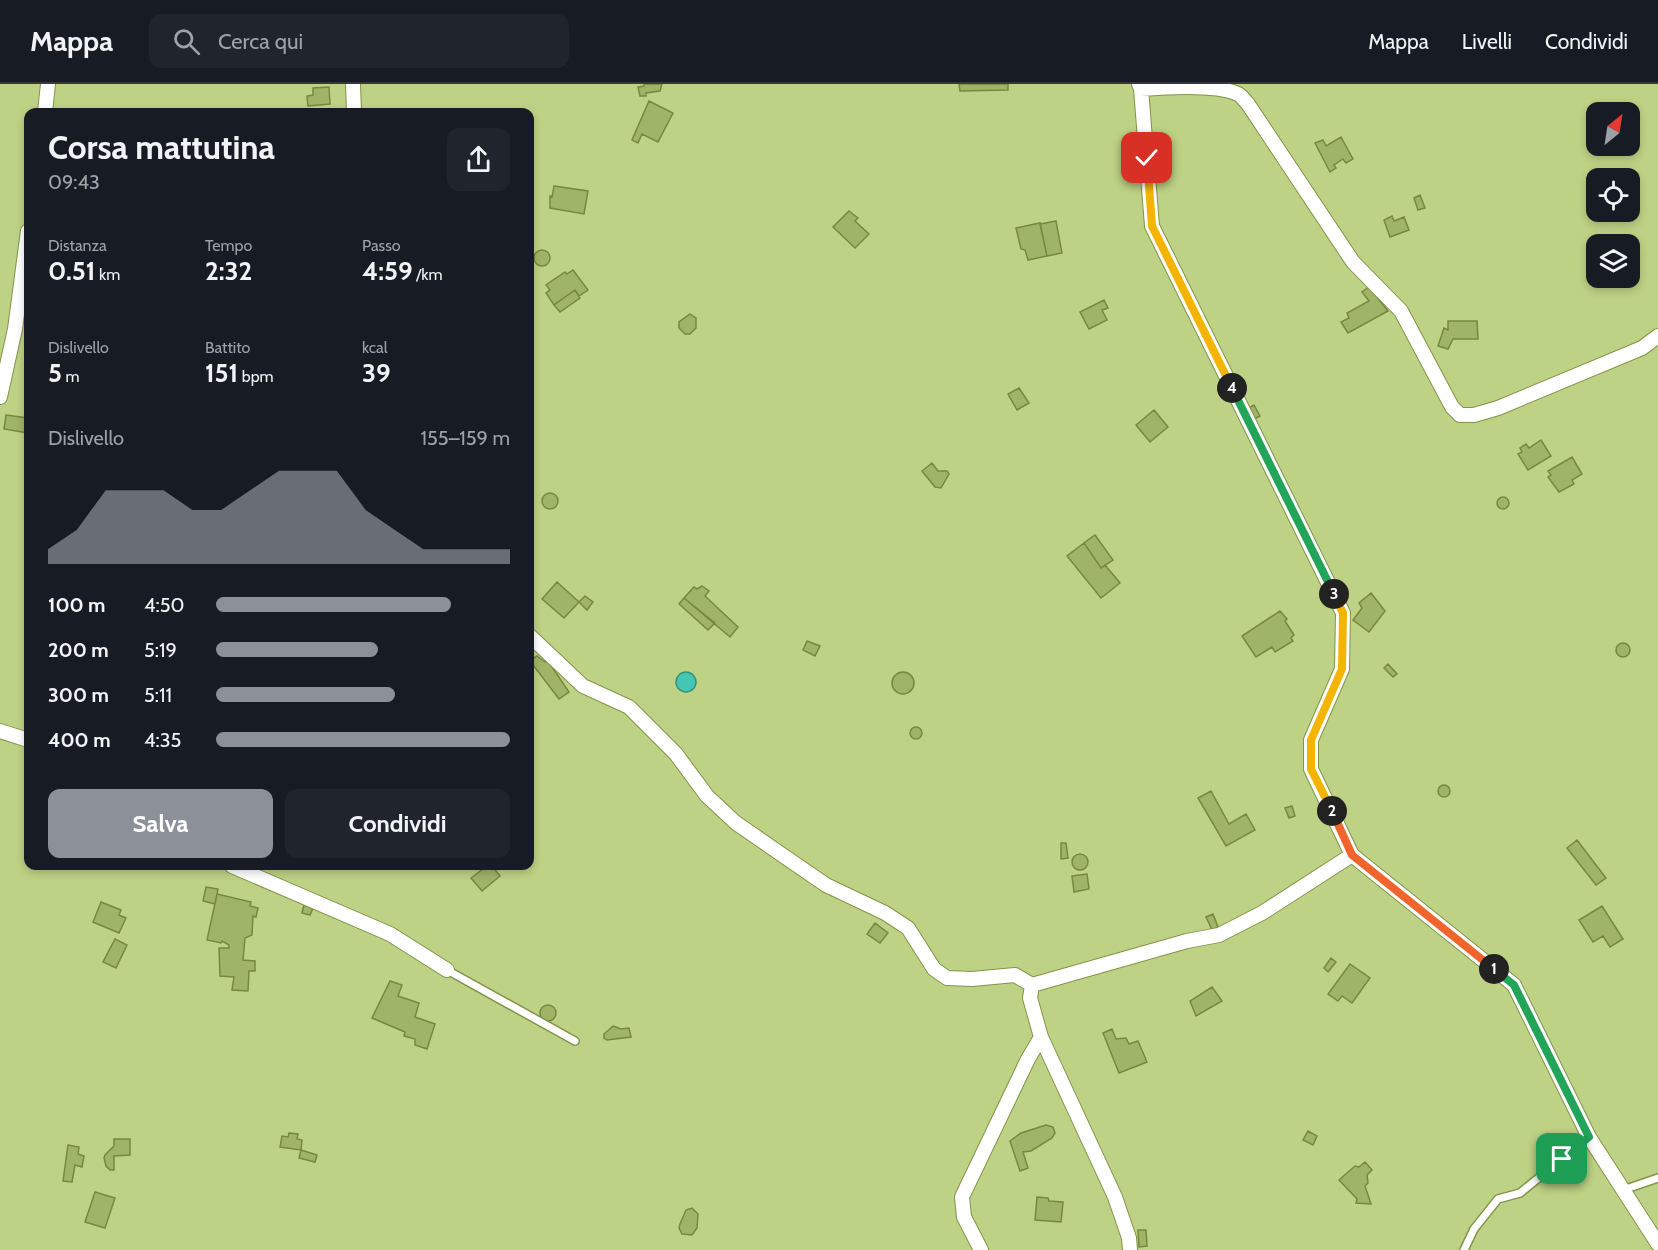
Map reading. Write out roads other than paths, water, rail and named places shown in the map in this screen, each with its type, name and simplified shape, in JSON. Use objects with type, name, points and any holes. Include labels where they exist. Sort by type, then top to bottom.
[{"type":"street","points":[[45,108],[48,84]]},
{"type":"street","points":[[353,84],[354,108]]},
{"type":"street","points":[[1658,336],[1642,348],[1498,408],[1474,415],[1460,415],[1452,407],[1401,311],[1348,255],[1248,104],[1237,93],[1220,86],[1140,87],[1152,226],[1343,613],[1342,669],[1311,740],[1311,769],[1352,855],[1514,985],[1589,1137],[1658,1244]]},
{"type":"street","points":[[0,397],[15,329],[24,261]]},
{"type":"street","points":[[534,640],[583,686],[629,707],[676,754],[707,796],[736,823],[826,885],[885,913],[909,928],[934,969],[947,978],[972,979],[1015,975],[1032,985],[1187,941],[1219,935],[1262,913],[1352,855]]},
{"type":"street","points":[[0,731],[24,739]]},
{"type":"street","points":[[241,870],[390,934],[447,970]]},
{"type":"street","points":[[1032,985],[1030,998],[1041,1037],[1115,1197],[1129,1238],[1130,1250]]},
{"type":"street","points":[[981,1250],[964,1217],[962,1197],[1028,1059],[1041,1037]]},
{"type":"lane","points":[[447,970],[575,1041]]},
{"type":"lane","points":[[1464,1250],[1474,1229],[1498,1199],[1520,1193],[1589,1137]]},
{"type":"lane","points":[[1623,1191],[1658,1178]]},
{"type":"water","points":[[682,672],[690,672],[696,678],[696,686],[690,692],[682,692],[676,686],[676,678]]}]
